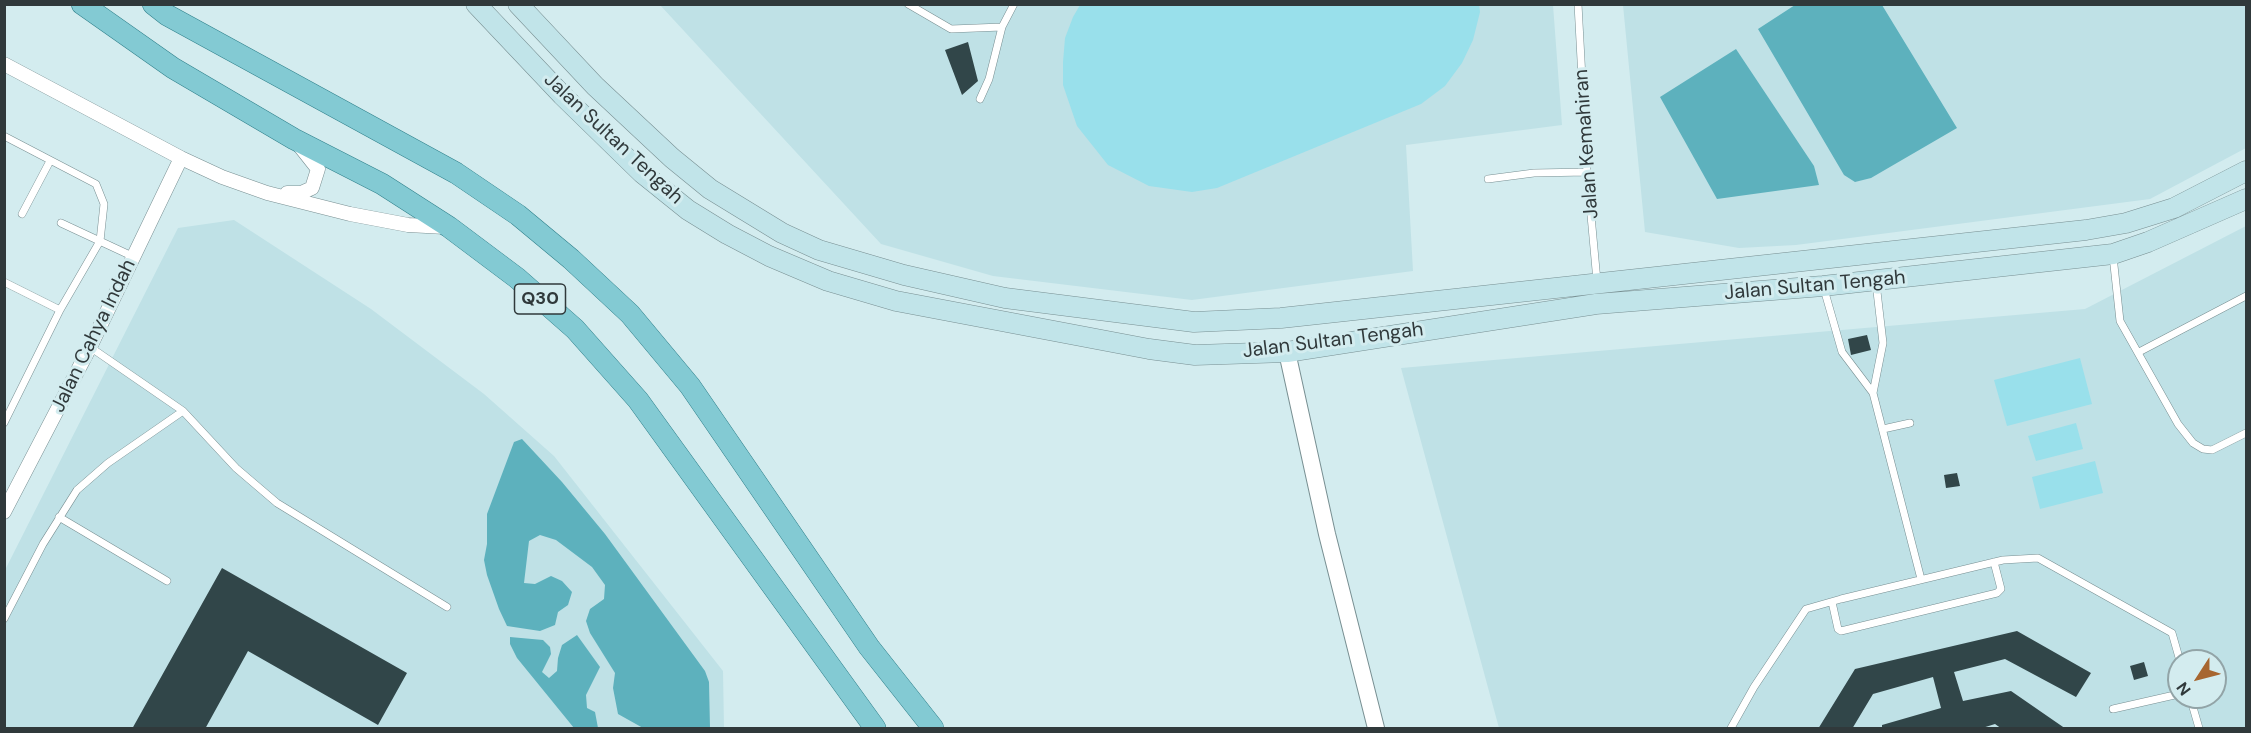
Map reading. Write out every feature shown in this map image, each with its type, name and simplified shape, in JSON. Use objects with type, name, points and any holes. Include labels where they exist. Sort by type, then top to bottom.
[{"type":"main road","name":"Q30","points":[[82,4],[173,68],[294,138],[382,184],[449,227],[517,278],[575,329],[638,400],[875,729]]},
{"type":"main road","name":"Q30","points":[[153,4],[166,15],[456,173],[518,215],[571,259],[630,314],[690,386],[869,647],[933,729]]},
{"type":"main road","name":"Jalan Sultan Tengah","points":[[476,4],[562,95],[642,173],[688,210],[769,256],[828,280],[896,301],[1028,327],[1195,355],[1287,352],[1596,304],[1876,281],[2113,254],[2148,242],[2247,199]]},
{"type":"main road","name":"Jalan Sultan Tengah","points":[[518,4],[637,127],[710,189],[782,233],[819,250],[904,275],[1005,298],[1194,322],[1281,318],[2086,230],[2126,223],[2174,208],[2247,171]]},
{"type":"street","points":[[4,64],[181,158],[222,177],[267,193],[361,217],[408,225],[449,227]]},
{"type":"street","points":[[267,193],[302,193],[312,188],[318,169],[294,138]]},
{"type":"street","name":"Jalan Cahya Indah","points":[[4,512],[90,347],[181,158]]},
{"type":"street","points":[[1287,352],[1327,534],[1376,729]]},
{"type":"lane","points":[[908,4],[951,29],[1002,27]]},
{"type":"lane","points":[[980,99],[989,79],[1002,27],[1014,4]]},
{"type":"lane","name":"Jalan Kemahiran","points":[[1578,4],[1587,172],[1597,283]]},
{"type":"lane","points":[[4,136],[96,184],[104,204],[100,241],[60,310],[4,423]]},
{"type":"lane","points":[[22,214],[50,161]]},
{"type":"lane","points":[[1488,179],[1534,173],[1587,172]]},
{"type":"lane","points":[[61,223],[134,257]]},
{"type":"lane","points":[[2113,254],[2120,321],[2139,352],[2168,409],[2193,443],[2203,449],[2212,450],[2247,433]]},
{"type":"lane","points":[[1873,393],[1883,343],[1876,281]]},
{"type":"lane","points":[[4,282],[60,310]]},
{"type":"lane","points":[[1823,286],[1842,352],[1873,393],[1921,579]]},
{"type":"lane","points":[[2139,352],[2247,296]]},
{"type":"lane","points":[[90,347],[183,411],[236,468],[277,503],[447,607]]},
{"type":"lane","points":[[4,619],[59,517],[77,490],[108,463],[183,411]]},
{"type":"lane","points":[[1883,429],[1910,423]]},
{"type":"lane","points":[[59,517],[167,581]]},
{"type":"lane","points":[[1731,729],[1754,687],[1806,609],[1994,562],[2038,558],[2172,633],[2177,649]]},
{"type":"lane","points":[[1832,602],[1838,629],[1841,631],[1997,594],[2001,589],[1994,562]]},
{"type":"lane","points":[[2113,709],[2167,697]]},
{"type":"lane","points":[[2193,709],[2199,729]]},
{"type":"shaded area","points":[[1479,4],[1480,12],[1473,40],[1462,63],[1445,86],[1421,104],[1217,188],[1192,192],[1149,186],[1108,165],[1077,126],[1063,85],[1063,62],[1065,38],[1080,5]]},
{"type":"shaded area","points":[[660,5],[1553,5],[1562,125],[1406,145],[1413,271],[1192,300],[993,276],[881,244]]},
{"type":"shaded area","points":[[1623,5],[2246,5],[2246,148],[2150,199],[1796,245],[1739,248],[1645,232]]},
{"type":"shaded area","points":[[1795,5],[1882,5],[1957,128],[1871,178],[1855,182],[1844,175],[1758,29]]},
{"type":"shaded area","points":[[1736,49],[1814,166],[1819,185],[1717,199],[1660,97]]},
{"type":"shaded area","points":[[234,220],[371,309],[484,394],[554,456],[723,671],[724,728],[5,728],[4,572],[178,228]]},
{"type":"shaded area","points":[[2246,226],[2246,728],[1499,728],[1401,368],[2085,309]]},
{"type":"shaded area","points":[[2080,358],[2092,404],[2007,426],[1994,380]]},
{"type":"shaded area","points":[[2076,423],[2083,449],[2036,461],[2028,436]]},
{"type":"shaded area","points":[[522,439],[562,482],[605,534],[705,671],[709,682],[710,728],[643,728],[618,714],[613,688],[615,673],[590,633],[586,621],[590,609],[604,599],[605,585],[592,567],[556,540],[540,535],[529,541],[524,583],[535,584],[551,576],[562,581],[572,592],[568,605],[558,612],[555,625],[540,631],[507,626],[487,575],[484,560],[487,544],[487,514],[514,442]]},
{"type":"shaded area","points":[[2095,461],[2103,493],[2040,509],[2032,477]]},
{"type":"shaded area","points":[[577,635],[600,667],[586,695],[587,708],[595,712],[598,728],[574,728],[517,658],[510,644],[510,637],[543,640],[550,647],[551,654],[542,672],[549,678],[557,671],[562,645]]},
{"type":"building","points":[[968,42],[978,81],[962,95],[945,50]]},
{"type":"building","points":[[1867,335],[1871,350],[1851,355],[1848,339]]},
{"type":"building","points":[[1957,473],[1960,486],[1946,488],[1944,475]]},
{"type":"building","points":[[222,568],[407,673],[378,725],[248,651],[205,729],[132,729]]},
{"type":"building","points":[[2017,631],[2091,673],[2076,697],[2005,659],[1954,672],[1963,701],[2011,691],[2066,729],[2002,729],[1995,724],[1979,729],[1882,729],[1882,725],[1941,708],[1933,677],[1873,694],[1852,729],[1818,729],[1855,669]]},
{"type":"building","points":[[2144,662],[2148,676],[2134,680],[2130,666]]}]
